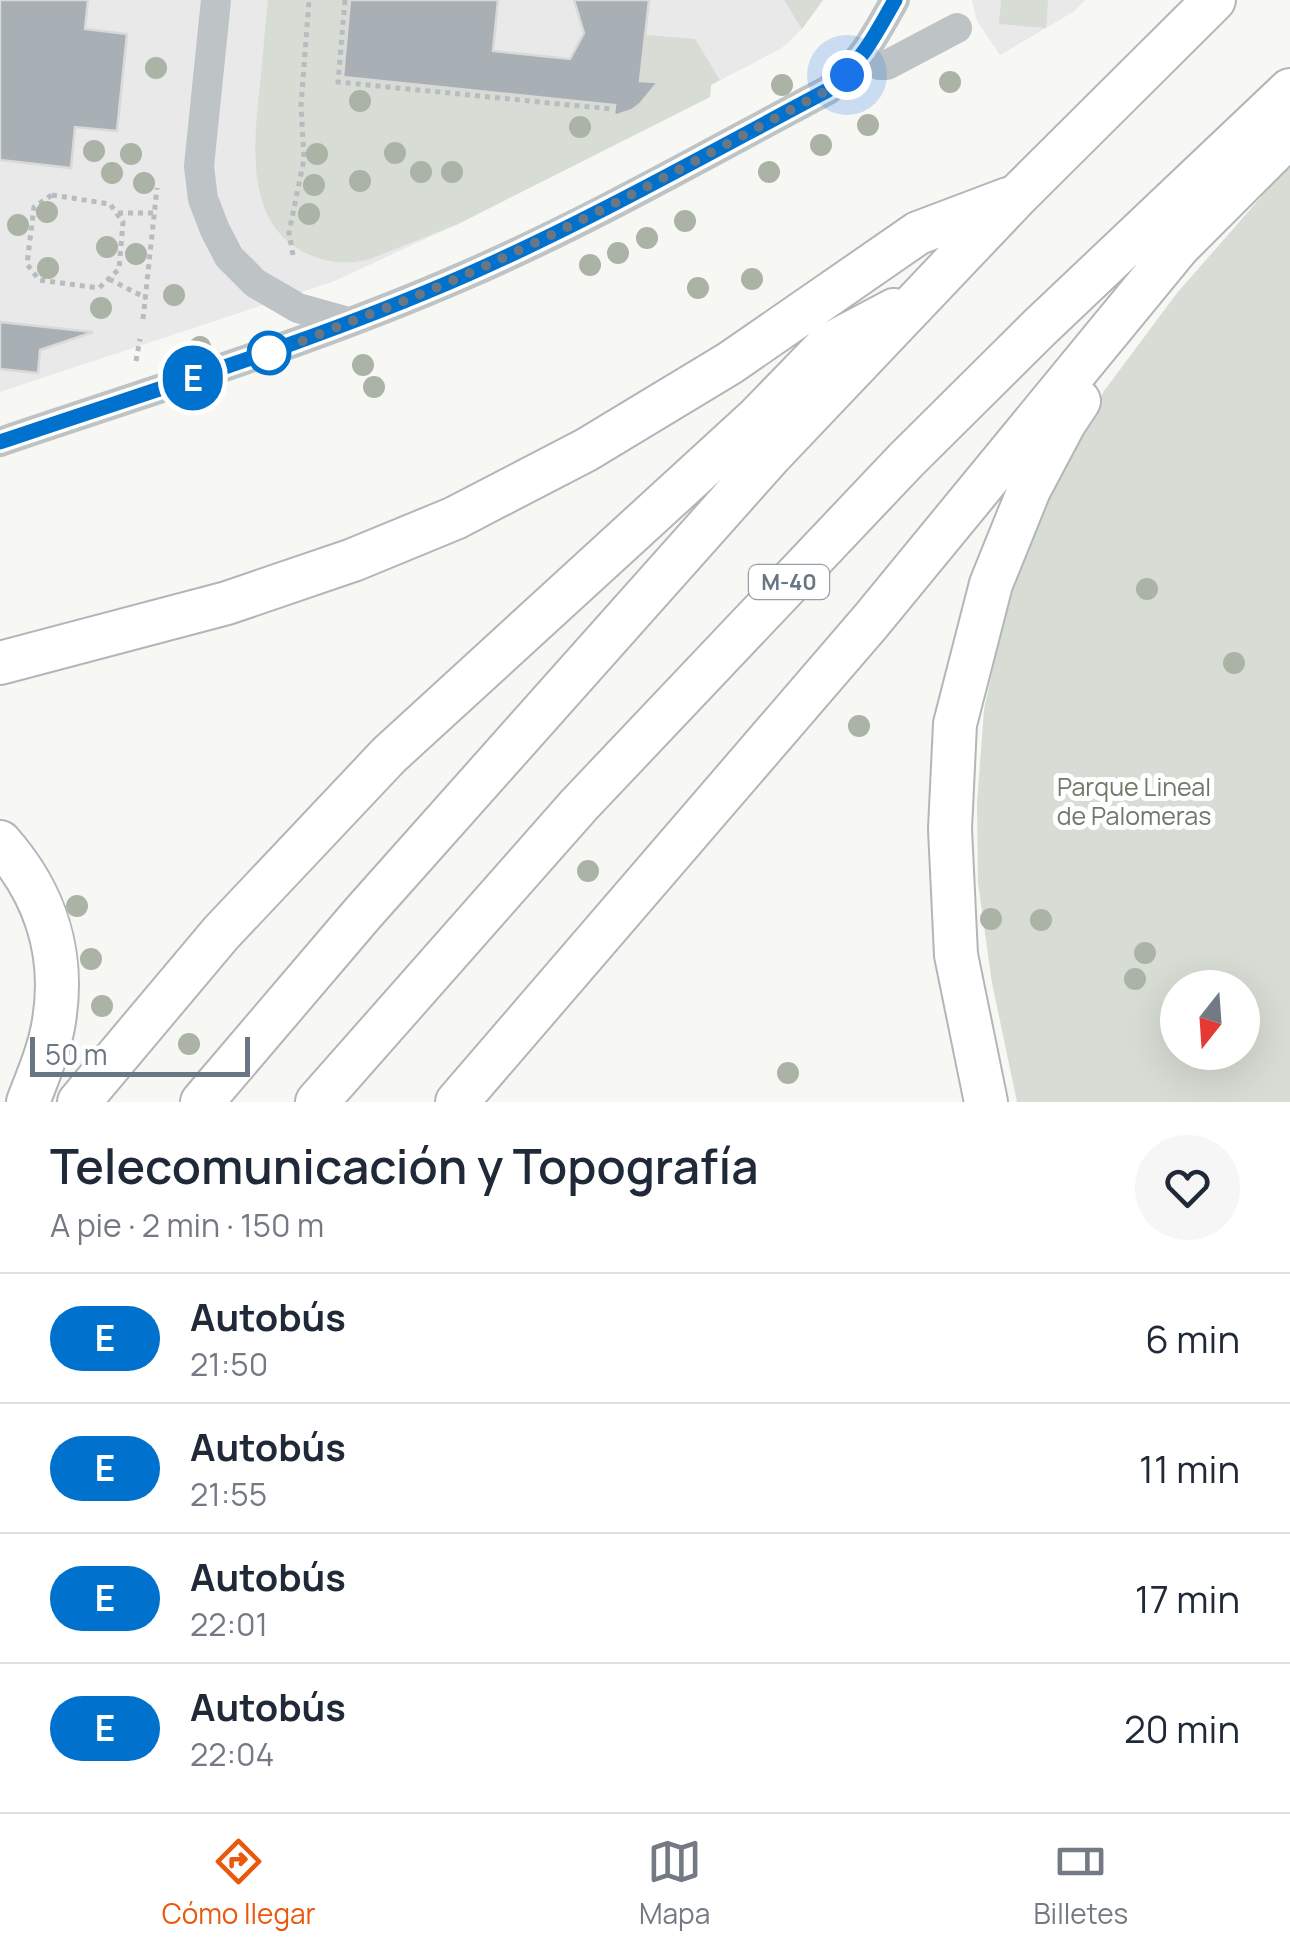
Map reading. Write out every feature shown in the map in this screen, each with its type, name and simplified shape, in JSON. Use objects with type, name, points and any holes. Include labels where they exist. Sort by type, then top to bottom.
[{"type":"highway","points":[[202,1102],[362,913],[770,456],[1018,195],[1214,0]]},
{"type":"highway","name":"M-40","points":[[317,1102],[579,805],[866,503],[1039,328],[1290,90]]},
{"type":"highway","points":[[457,1102],[871,621],[1179,246],[1290,135]]},
{"type":"highway","points":[[0,663],[226,603],[353,560],[455,518],[586,450],[730,363],[918,233],[1018,195]]},
{"type":"highway","points":[[986,1102],[956,955],[950,829],[956,724],[991,584],[1029,490],[1065,422],[1152,294],[1179,246]]},
{"type":"highway","points":[[79,1102],[221,933],[389,755],[757,418],[828,345],[925,293]]},
{"type":"highway","points":[[0,842],[20,864],[38,899],[51,932],[58,975],[54,1023],[28,1102]]},
{"type":"street","points":[[216,0],[199,166],[203,200],[214,230],[229,256],[255,283],[298,308],[348,322]]},
{"type":"street","points":[[0,442],[268,354],[538,242],[828,90],[864,55],[894,0]]},
{"type":"street","points":[[864,55],[887,65],[957,28]]},
{"type":"path","points":[[292,256],[289,233],[304,159],[301,106],[310,0]]},
{"type":"path","points":[[345,0],[338,82],[611,109]]},
{"type":"path","points":[[143,318],[158,188]]},
{"type":"path","points":[[52,195],[110,204],[116,213],[124,222],[118,269],[99,288],[39,280],[28,264],[34,208],[52,195]]},
{"type":"path","points":[[116,213],[155,213]]},
{"type":"path","points":[[108,279],[146,298]]},
{"type":"path","points":[[136,361],[140,340]]},
{"type":"shaded area","points":[[0,0],[823,0],[782,48],[711,85],[710,97],[458,224],[332,282],[0,392]]},
{"type":"shaded area","points":[[972,0],[1085,0],[1073,12],[1000,55],[977,21]]},
{"type":"green space","points":[[268,0],[350,0],[344,77],[615,105],[614,113],[621,113],[639,105],[649,89],[651,82],[640,81],[645,35],[695,39],[720,80],[711,85],[710,97],[458,224],[370,259],[333,262],[288,242],[273,225],[263,204],[256,132]]},
{"type":"green space","points":[[784,0],[823,0],[802,29]]},
{"type":"green space","points":[[1001,0],[1048,0],[1046,28],[999,24]]},
{"type":"green space","name":"Parque Lineal de Palomeras","points":[[1290,164],[1290,1102],[1017,1102],[992,983],[978,883],[977,804],[984,710],[1002,624],[1031,536],[1063,462],[1104,391],[1177,293]]},
{"type":"building","points":[[0,0],[88,0],[85,29],[127,34],[117,131],[75,127],[71,168],[0,160]]},
{"type":"building","points":[[350,0],[498,0],[493,51],[570,59],[584,33],[574,0],[649,0],[640,81],[658,82],[640,104],[614,116],[615,105],[343,77]]},
{"type":"building","points":[[0,322],[93,332],[40,350],[38,373],[0,369]]},
{"type":"bus line","name":"E","points":[[0,442],[268,354],[436,288],[538,242],[828,90],[864,55],[895,0]]},
{"type":"route","points":[[269,353],[462,277],[538,242],[656,183],[828,90],[847,75]]}]
